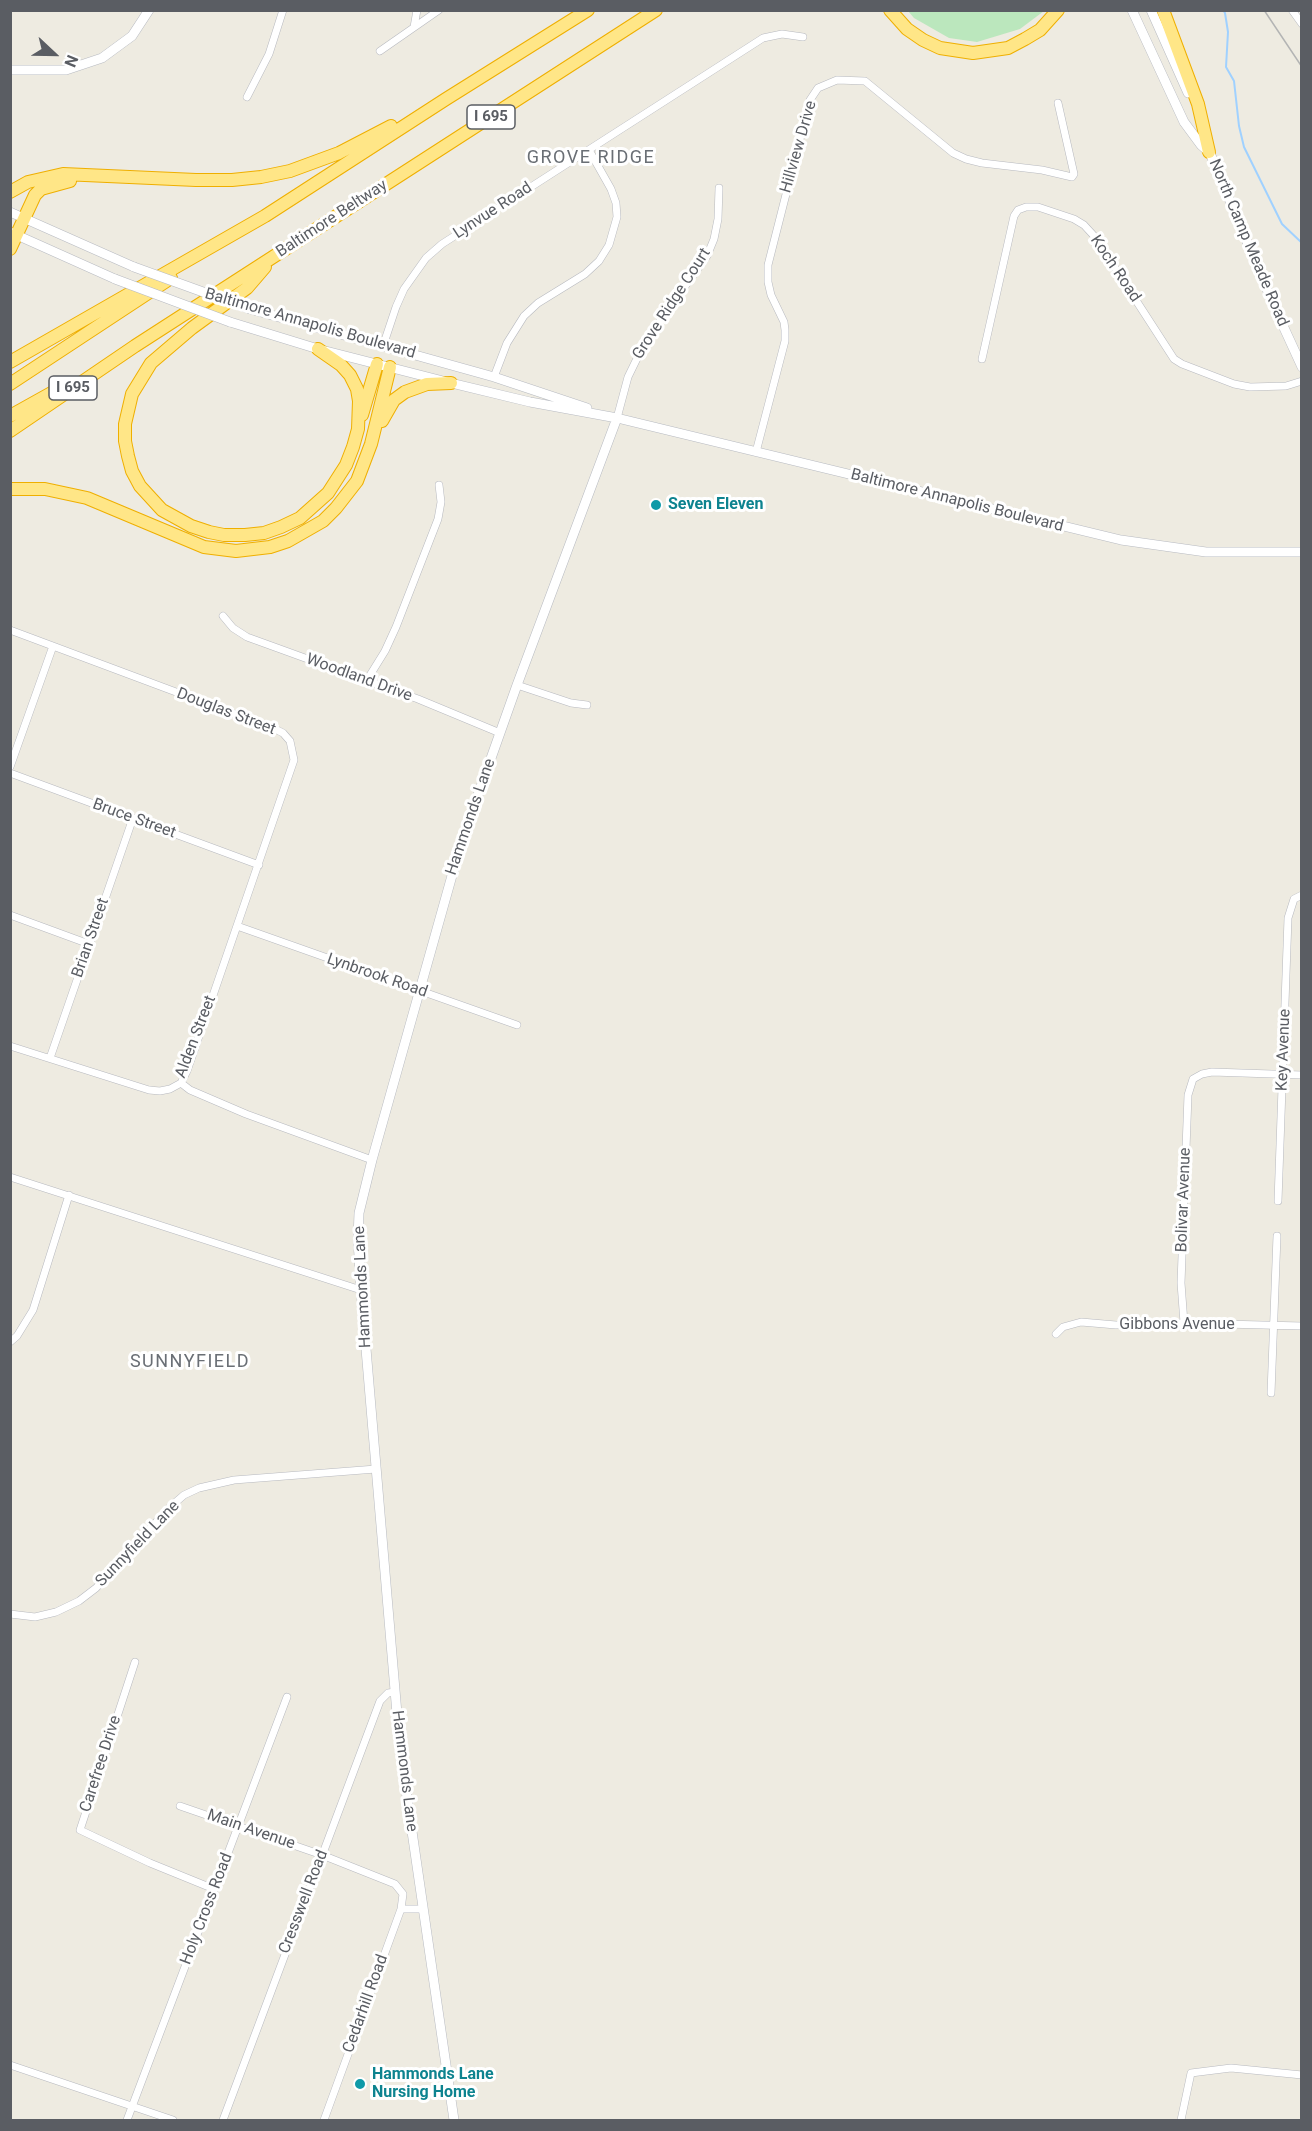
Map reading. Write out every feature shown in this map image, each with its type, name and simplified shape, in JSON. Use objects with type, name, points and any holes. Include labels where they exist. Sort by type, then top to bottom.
[{"type":"highway","name":"I 695","points":[[10,362],[265,216],[588,10]]},
{"type":"highway","name":"Baltimore Beltway","points":[[10,431],[135,346],[656,10]]},
{"type":"highway","points":[[890,10],[907,29],[923,40],[940,48],[973,53],[1008,48],[1016,44],[1040,30],[1058,10]]},
{"type":"highway","points":[[1163,10],[1195,94],[1209,152]]},
{"type":"highway","points":[[10,192],[28,182],[54,176],[232,180],[290,171],[339,153],[446,99]]},
{"type":"highway","points":[[10,249],[13,234],[40,189],[64,182],[107,177]]},
{"type":"highway","points":[[10,384],[265,216]]},
{"type":"highway","points":[[275,256],[247,288],[151,363],[132,394],[125,424],[125,441],[132,471],[140,486],[162,510],[191,526],[224,535],[264,533],[300,518],[328,493],[346,465],[377,364]]},
{"type":"highway","points":[[10,416],[135,346]]},
{"type":"highway","points":[[318,349],[341,364],[350,375],[358,395],[358,429]]},
{"type":"highway","points":[[371,444],[390,367]]},
{"type":"highway","points":[[10,489],[45,489],[66,492],[87,498],[204,547],[236,552],[253,550],[288,541],[322,521],[336,508],[357,481],[386,411],[400,396],[427,384],[451,383]]},
{"type":"main road","points":[[10,70],[66,70],[102,58],[132,36],[149,10]]},
{"type":"main road","name":"North Camp Meade Road","points":[[1132,10],[1185,122],[1201,145],[1209,152]]},
{"type":"main road","name":"North Camp Meade Road","points":[[1151,10],[1195,109],[1209,152],[1274,306],[1302,367]]},
{"type":"main road","name":"Baltimore Annapolis Boulevard","points":[[10,212],[134,267],[250,309],[494,377],[617,418]]},
{"type":"main road","name":"Baltimore Annapolis Boulevard","points":[[13,234],[115,279],[230,322],[318,349],[451,383],[530,402],[617,418],[1121,540],[1206,552],[1302,552]]},
{"type":"main road","points":[[377,364],[383,346]]},
{"type":"main road","points":[[383,346],[390,367]]},
{"type":"main road","name":"Hammonds Lane","points":[[454,2121],[405,1793],[361,1290],[359,1213],[462,840],[617,418]]},
{"type":"street","points":[[247,97],[269,54],[283,10]]},
{"type":"street","points":[[414,27],[417,10]]},
{"type":"street","points":[[380,51],[439,10]]},
{"type":"street","points":[[1292,10],[1302,24]]},
{"type":"street","name":"Lynvue Road","points":[[383,346],[404,289],[426,258],[442,244],[762,38],[782,34],[803,37]]},
{"type":"street","name":"Hillview Drive","points":[[756,452],[785,330],[784,322],[771,295],[768,265],[810,100],[818,88],[837,80],[865,81],[954,153],[974,161],[1042,170],[1072,177],[1074,174],[1058,103]]},
{"type":"street","points":[[494,377],[507,343],[524,316],[538,303],[585,274],[599,261],[609,245],[617,217],[616,203],[611,189],[589,150]]},
{"type":"street","name":"Grove Ridge Court","points":[[617,418],[628,377],[646,340],[706,256],[714,239],[718,219],[719,188]]},
{"type":"street","name":"Koch Road","points":[[982,359],[1014,216],[1018,210],[1026,207],[1038,207],[1056,211],[1074,219],[1084,225],[1095,237],[1174,359],[1234,384],[1250,387],[1286,387],[1302,381]]},
{"type":"street","points":[[366,680],[385,651],[396,627],[438,519],[441,501],[439,485]]},
{"type":"street","name":"Woodland Drive","points":[[224,616],[232,628],[247,637],[418,699],[500,733]]},
{"type":"street","name":"Douglas Street","points":[[10,630],[283,734],[290,741],[294,760],[237,926]]},
{"type":"street","points":[[10,767],[53,646]]},
{"type":"street","points":[[517,686],[571,703],[587,705]]},
{"type":"street","name":"Bruce Street","points":[[10,773],[259,865]]},
{"type":"street","name":"Brian Street","points":[[50,1058],[133,818]]},
{"type":"street","name":"Key Avenue","points":[[1278,1201],[1288,918],[1294,899],[1302,895]]},
{"type":"street","points":[[10,915],[90,944]]},
{"type":"street","name":"Lynbrook Road","points":[[237,926],[516,1025]]},
{"type":"street","name":"Alden Street","points":[[10,1046],[149,1090],[170,1089],[181,1083],[187,1071],[237,926]]},
{"type":"street","name":"Bolivar Avenue","points":[[1184,1323],[1181,1272],[1188,1095],[1193,1078],[1212,1072],[1283,1074]]},
{"type":"street","points":[[1283,1074],[1302,1075]]},
{"type":"street","points":[[181,1083],[190,1090],[246,1114],[372,1160]]},
{"type":"street","points":[[10,1176],[361,1290]]},
{"type":"street","points":[[10,1342],[17,1336],[33,1310],[69,1195]]},
{"type":"street","points":[[1271,1393],[1277,1236]]},
{"type":"street","name":"Gibbons Avenue","points":[[1056,1334],[1063,1327],[1081,1322],[1116,1325],[1184,1323],[1302,1326]]},
{"type":"street","name":"Sunnyfield Lane","points":[[10,1614],[35,1617],[56,1612],[79,1601],[96,1588],[170,1508],[184,1496],[199,1488],[234,1480],[376,1469]]},
{"type":"street","name":"Carefree Drive","points":[[135,1662],[80,1830],[150,1863],[214,1889]]},
{"type":"street","name":"Cresswell Road","points":[[223,2121],[380,1701],[388,1693],[395,1692]]},
{"type":"street","name":"Holy Cross Road","points":[[127,2121],[287,1697]]},
{"type":"street","name":"Main Avenue","points":[[180,1806],[322,1855],[395,1884],[403,1894],[401,1909]]},
{"type":"street","points":[[401,1909],[423,1910]]},
{"type":"street","name":"Cedarhill Road","points":[[324,2121],[401,1909]]},
{"type":"street","points":[[10,2065],[173,2121]]},
{"type":"street","points":[[1181,2121],[1191,2073],[1231,2068],[1302,2075]]},
{"type":"green space","points":[[908,11],[1044,11],[1020,29],[977,42],[949,38],[914,18]]},
{"type":"waterway","points":[[1223,10],[1228,32],[1226,67],[1234,81],[1244,147],[1282,224],[1302,243]]},
{"type":"tram line","points":[[1264,10],[1302,67]]},
{"type":"place","name":"Seven Eleven","points":[[656,505]]},
{"type":"place","name":"Hammonds Lane Nursing Home","points":[[360,2084]]},
{"type":"district","name":"GROVE RIDGE","points":[[591,158]]},
{"type":"district","name":"SUNNYFIELD","points":[[190,1362]]}]
